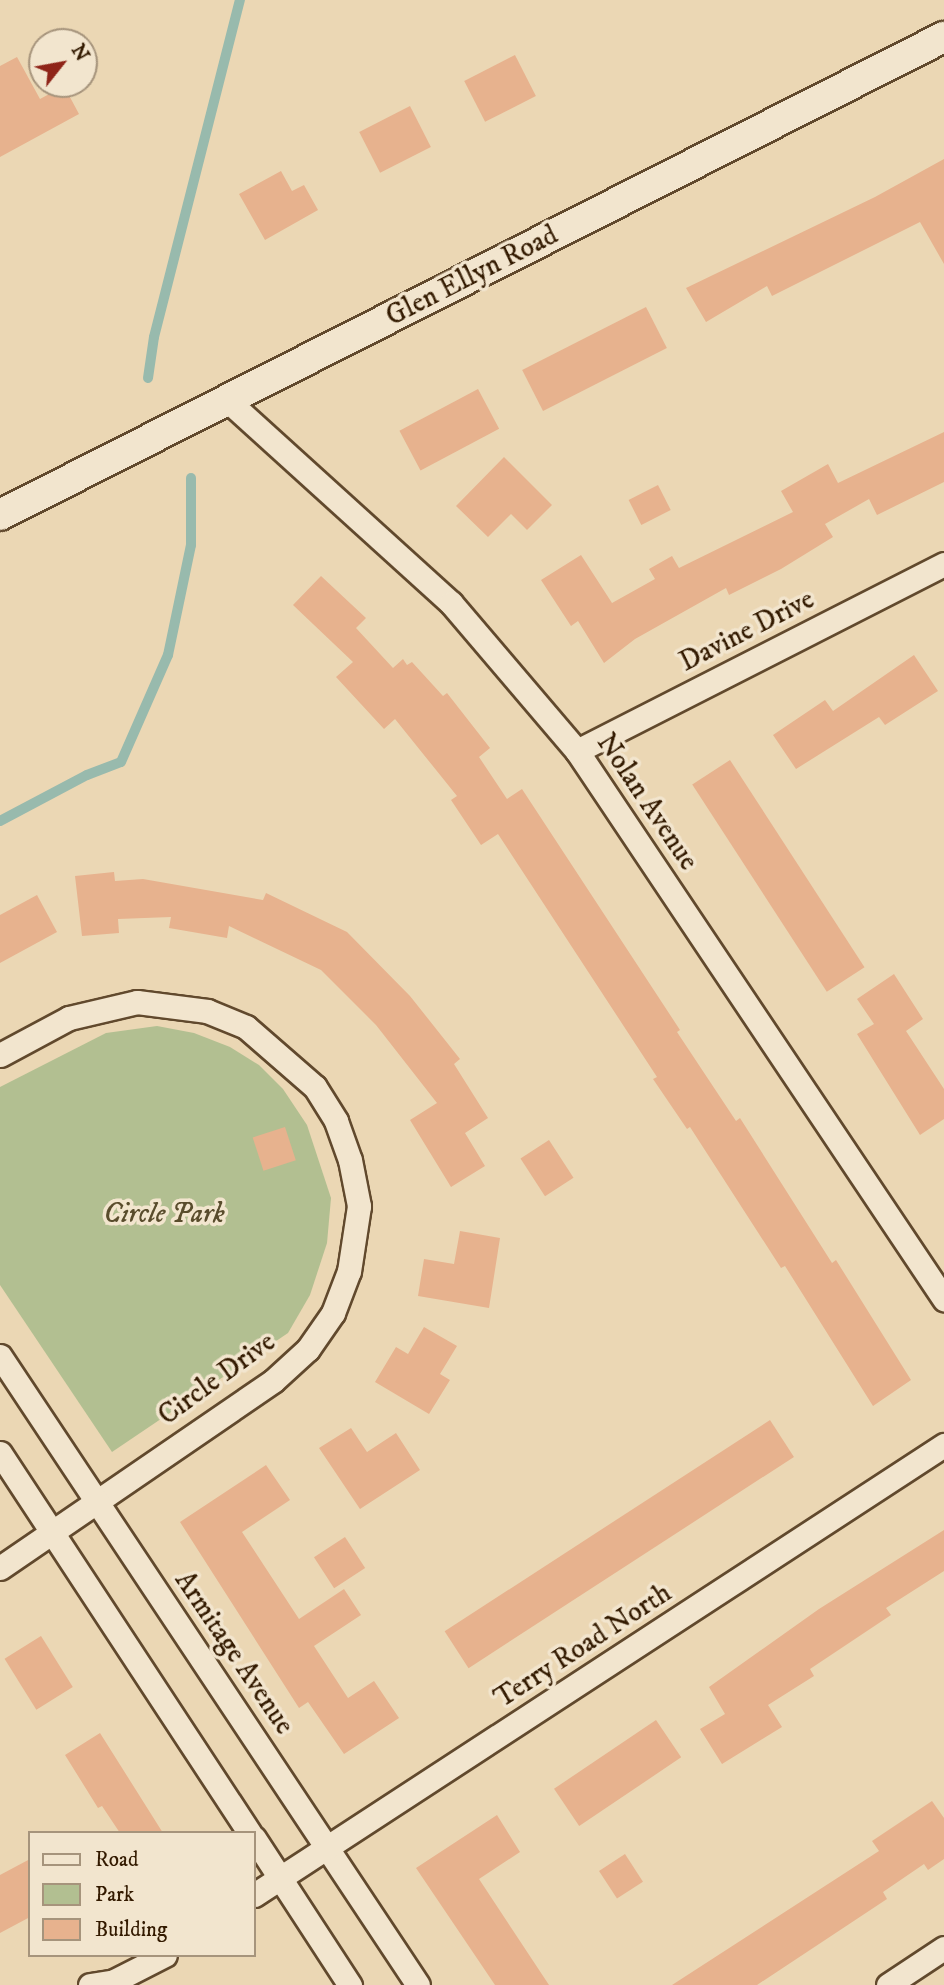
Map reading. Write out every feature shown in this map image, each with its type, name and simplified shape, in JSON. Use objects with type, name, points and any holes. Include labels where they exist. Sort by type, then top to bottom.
[{"type":"street","name":"Glen Ellyn Road","points":[[0,515],[944,37]]},
{"type":"street","name":"Nolan Avenue","points":[[226,400],[452,603],[578,751],[944,1299]]},
{"type":"street","name":"Davine Drive","points":[[578,751],[944,564]]},
{"type":"street","name":"Circle Drive","points":[[0,1055],[69,1018],[137,1002],[207,1011],[246,1027],[270,1043],[315,1087],[336,1121],[351,1160],[358,1230],[349,1271],[321,1333],[273,1381],[121,1482],[97,1504],[0,1568]]},
{"type":"street","name":"Armitage Avenue","points":[[0,1356],[329,1847],[418,1985]]},
{"type":"street","name":"Terry Road North","points":[[256,1893],[944,1444]]},
{"type":"street","points":[[0,1453],[249,1831]]},
{"type":"street","points":[[256,1841],[350,1985]]},
{"type":"street","points":[[900,1982],[944,1948]]},
{"type":"street","points":[[90,1985],[124,1978],[161,1957]]},
{"type":"green space","name":"Circle Park","points":[[157,1026],[194,1033],[230,1047],[259,1065],[283,1089],[307,1125],[331,1198],[327,1243],[310,1295],[288,1333],[112,1452],[0,1285],[0,1087],[106,1033]]},
{"type":"building","points":[[515,55],[536,96],[485,122],[464,81]]},
{"type":"building","points":[[17,57],[28,77],[28,98],[70,98],[79,114],[0,157],[0,66]]},
{"type":"building","points":[[410,106],[431,147],[380,173],[359,132]]},
{"type":"building","points":[[944,159],[944,264],[920,222],[772,296],[767,286],[706,322],[686,288],[875,197]]},
{"type":"building","points":[[281,171],[292,191],[304,185],[318,210],[265,240],[239,194]]},
{"type":"building","points":[[646,307],[667,348],[543,411],[522,370]]},
{"type":"building","points":[[478,389],[499,429],[421,471],[399,431]]},
{"type":"building","points":[[944,432],[944,482],[877,515],[869,499],[825,524],[833,537],[781,569],[729,595],[726,588],[635,639],[604,663],[578,621],[571,626],[541,580],[581,555],[612,603],[655,579],[649,569],[672,556],[679,568],[793,512],[781,491],[828,464],[838,483]]},
{"type":"building","points":[[504,457],[552,505],[527,530],[511,514],[488,537],[456,506]]},
{"type":"building","points":[[658,485],[671,510],[641,525],[629,500]]},
{"type":"building","points":[[321,576],[366,618],[356,628],[393,668],[403,659],[407,665],[412,662],[443,696],[447,693],[490,748],[479,757],[507,799],[522,789],[680,1030],[677,1032],[736,1121],[740,1118],[832,1263],[836,1260],[911,1380],[873,1406],[785,1266],[781,1268],[690,1127],[687,1129],[653,1079],[657,1077],[498,834],[481,845],[451,800],[457,796],[395,719],[384,729],[336,677],[353,662],[293,605]]},
{"type":"building","points":[[914,655],[938,691],[885,725],[879,717],[796,769],[773,735],[825,700],[833,711]]},
{"type":"building","points":[[730,760],[865,967],[827,992],[692,785]]},
{"type":"building","points":[[114,872],[115,881],[143,879],[263,900],[266,893],[347,932],[410,996],[460,1059],[454,1064],[488,1118],[465,1133],[485,1166],[451,1187],[410,1120],[437,1103],[376,1025],[321,970],[229,926],[227,938],[169,928],[171,917],[118,919],[119,933],[82,936],[75,876]]},
{"type":"building","points":[[37,895],[57,932],[0,963],[0,915]]},
{"type":"building","points":[[894,974],[923,1019],[906,1031],[944,1089],[944,1119],[920,1135],[857,1034],[874,1024],[857,999]]},
{"type":"building","points":[[285,1127],[296,1160],[263,1171],[253,1138]]},
{"type":"building","points":[[549,1140],[574,1178],[545,1196],[520,1159]]},
{"type":"building","points":[[460,1231],[500,1238],[489,1308],[418,1296],[424,1259],[454,1264]]},
{"type":"building","points":[[424,1327],[457,1346],[440,1374],[450,1380],[429,1414],[375,1382],[396,1347],[408,1354]]},
{"type":"building","points":[[770,1420],[794,1457],[469,1668],[445,1631]]},
{"type":"building","points":[[351,1428],[367,1452],[396,1433],[420,1470],[360,1509],[319,1448]]},
{"type":"building","points":[[266,1465],[290,1500],[242,1532],[299,1619],[344,1589],[361,1615],[314,1646],[348,1698],[374,1681],[399,1718],[344,1754],[308,1702],[299,1708],[180,1522]]},
{"type":"building","points":[[944,1530],[944,1571],[886,1608],[891,1615],[810,1669],[814,1676],[768,1705],[782,1727],[722,1764],[700,1729],[725,1714],[709,1687],[819,1609]]},
{"type":"building","points":[[345,1537],[365,1568],[334,1588],[314,1557]]},
{"type":"building","points":[[41,1636],[73,1687],[36,1710],[5,1659]]},
{"type":"building","points":[[656,1720],[681,1757],[579,1826],[554,1789]]},
{"type":"building","points":[[100,1733],[162,1831],[119,1831],[102,1806],[98,1808],[65,1755]]},
{"type":"building","points":[[932,1801],[944,1818],[944,1859],[928,1870],[924,1864],[883,1892],[887,1899],[757,1985],[672,1985],[879,1851],[872,1841]]},
{"type":"building","points":[[497,1815],[520,1852],[479,1879],[549,1985],[495,1985],[416,1868]]},
{"type":"building","points":[[625,1854],[643,1882],[617,1899],[599,1871]]},
{"type":"building","points":[[28,1860],[28,1918],[0,1933],[0,1875]]},
{"type":"waterway","points":[[148,378],[154,337],[240,0]]},
{"type":"waterway","points":[[0,821],[87,775],[121,762],[168,655],[191,545],[191,478]]}]
